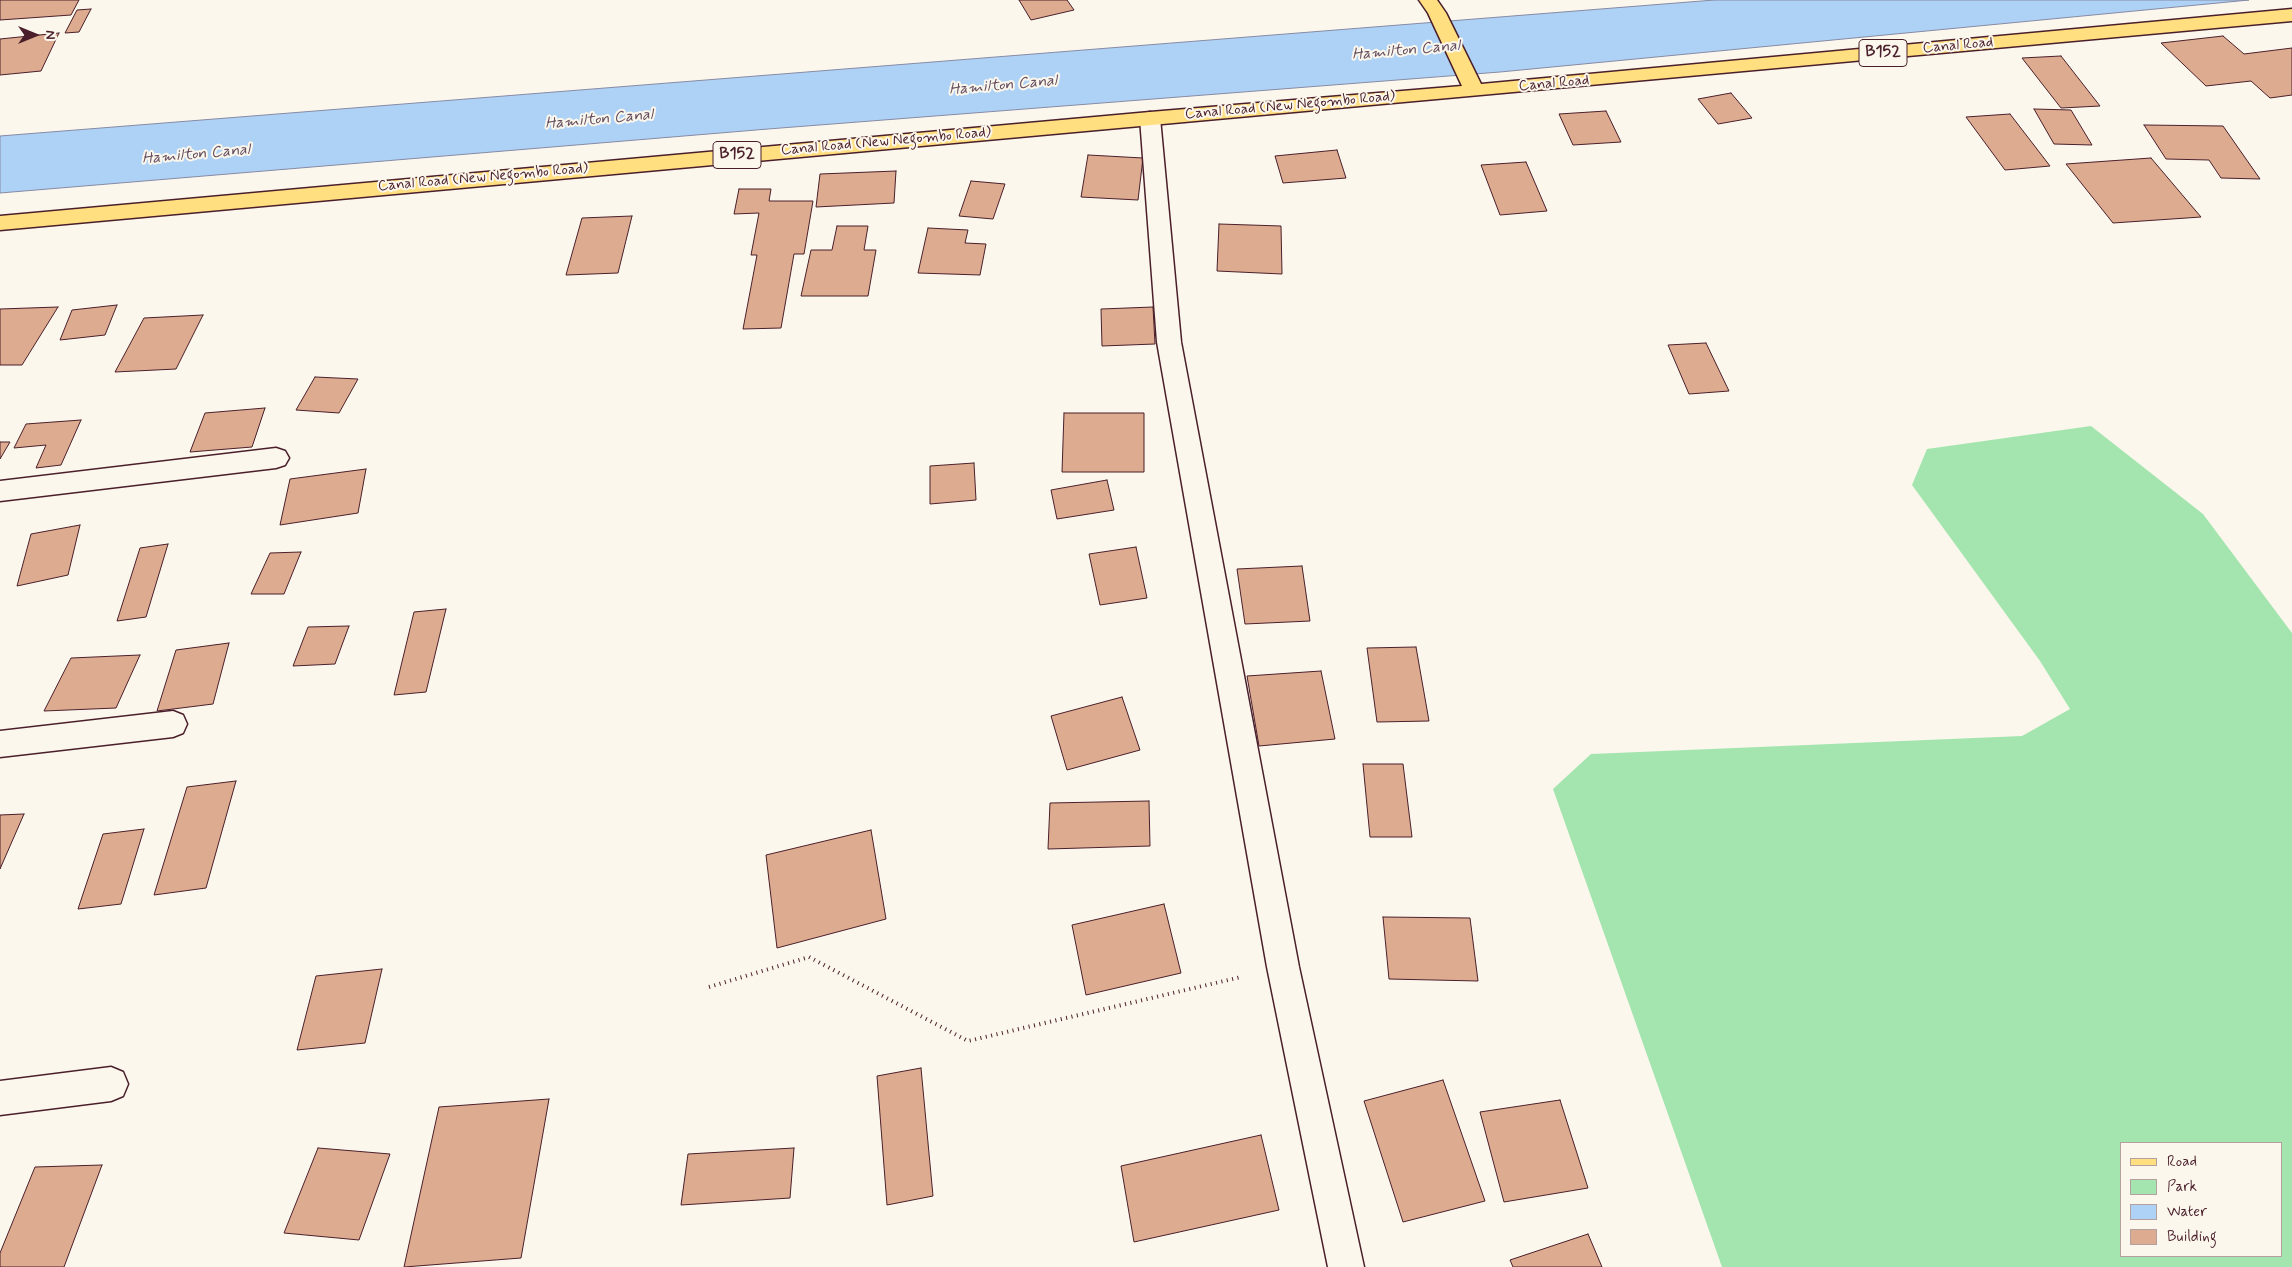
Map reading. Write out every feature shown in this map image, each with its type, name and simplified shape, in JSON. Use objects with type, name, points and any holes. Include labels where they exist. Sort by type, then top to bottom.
[{"type":"main road","points":[[1432,7],[1474,91]]},
{"type":"main road","name":"Canal Road","points":[[1474,91],[2292,15]]},
{"type":"main road","name":"Canal Road (New Negombo Road)","points":[[0,222],[1150,118],[1474,91]]},
{"type":"street","points":[[1150,118],[1169,342],[1283,967],[1346,1267]]},
{"type":"street","points":[[0,491],[276,458]]},
{"type":"street","points":[[0,744],[174,724]]},
{"type":"street","points":[[0,1098],[111,1084]]},
{"type":"path","points":[[708,987],[809,957],[968,1041],[1283,967]]},
{"type":"green space","points":[[2091,426],[2203,514],[2292,633],[2292,1267],[1722,1267],[1553,789],[1591,754],[2022,736],[2070,709],[2040,661],[1912,485],[1927,449]]},
{"type":"water","name":"Hamilton Canal","points":[[1714,0],[2249,0],[1500,72],[768,129],[0,193],[0,136]]},
{"type":"building","points":[[0,0],[79,0],[71,15],[0,20]]},
{"type":"building","points":[[1019,0],[1067,0],[1074,10],[1031,20]]},
{"type":"building","points":[[91,9],[79,32],[65,33],[77,10]]},
{"type":"building","points":[[59,33],[41,71],[0,75],[0,39]]},
{"type":"building","points":[[2223,36],[2244,54],[2292,48],[2292,95],[2270,98],[2251,81],[2206,86],[2161,43]]},
{"type":"building","points":[[2061,56],[2100,106],[2061,108],[2022,58]]},
{"type":"building","points":[[1731,93],[1752,118],[1718,124],[1698,99]]},
{"type":"building","points":[[2034,109],[2071,110],[2092,145],[2054,144]]},
{"type":"building","points":[[1606,111],[1621,142],[1573,145],[1559,114]]},
{"type":"building","points":[[2010,114],[2050,166],[2005,170],[1966,117]]},
{"type":"building","points":[[2144,125],[2223,126],[2260,179],[2221,178],[2209,160],[2166,159]]},
{"type":"building","points":[[1337,150],[1346,178],[1283,183],[1275,156]]},
{"type":"building","points":[[1088,155],[1143,158],[1138,200],[1081,197]]},
{"type":"building","points":[[2151,158],[2201,217],[2113,223],[2066,164]]},
{"type":"building","points":[[1526,162],[1547,211],[1500,215],[1481,165]]},
{"type":"building","points":[[896,171],[894,203],[816,207],[820,174]]},
{"type":"building","points":[[971,181],[1005,184],[993,219],[959,216]]},
{"type":"building","points":[[739,189],[771,189],[769,201],[813,201],[804,254],[794,254],[781,328],[743,329],[757,255],[751,255],[759,213],[734,214]]},
{"type":"building","points":[[632,216],[618,273],[566,275],[582,218]]},
{"type":"building","points":[[1219,224],[1281,226],[1282,274],[1217,271]]},
{"type":"building","points":[[837,226],[868,226],[864,250],[876,250],[868,296],[801,296],[811,250],[832,250]]},
{"type":"building","points":[[928,228],[968,230],[965,243],[986,244],[980,275],[918,273]]},
{"type":"building","points":[[117,305],[105,335],[60,340],[72,310]]},
{"type":"building","points":[[58,307],[22,365],[0,365],[0,309]]},
{"type":"building","points":[[1153,307],[1155,344],[1102,346],[1101,309]]},
{"type":"building","points":[[203,315],[176,369],[115,372],[144,318]]},
{"type":"building","points":[[1706,343],[1729,391],[1689,394],[1668,345]]},
{"type":"building","points":[[315,377],[358,379],[339,413],[296,410]]},
{"type":"building","points":[[265,408],[252,447],[190,452],[205,413]]},
{"type":"building","points":[[1064,413],[1144,413],[1144,472],[1062,472]]},
{"type":"building","points":[[81,420],[61,465],[36,468],[46,445],[14,448],[26,424]]},
{"type":"building","points":[[0,442],[10,442],[0,459]]},
{"type":"building","points":[[974,463],[976,500],[930,504],[930,466]]},
{"type":"building","points":[[366,469],[358,513],[280,525],[290,479]]},
{"type":"building","points":[[1107,480],[1114,510],[1057,519],[1051,490]]},
{"type":"building","points":[[80,525],[68,575],[17,586],[31,534]]},
{"type":"building","points":[[168,544],[146,617],[117,621],[140,548]]},
{"type":"building","points":[[1136,547],[1147,598],[1100,605],[1089,554]]},
{"type":"building","points":[[301,552],[284,594],[251,594],[270,553]]},
{"type":"building","points":[[1302,566],[1310,621],[1245,624],[1237,569]]},
{"type":"building","points":[[446,609],[426,692],[394,695],[414,612]]},
{"type":"building","points":[[349,626],[335,664],[293,666],[308,627]]},
{"type":"building","points":[[229,643],[213,704],[157,711],[176,650]]},
{"type":"building","points":[[1416,647],[1429,721],[1377,722],[1367,648]]},
{"type":"building","points":[[140,655],[116,708],[44,711],[71,658]]},
{"type":"building","points":[[1321,671],[1335,739],[1259,746],[1247,676]]},
{"type":"building","points":[[1122,697],[1140,750],[1067,770],[1051,716]]},
{"type":"building","points":[[1363,764],[1403,764],[1412,837],[1370,837]]},
{"type":"building","points":[[236,781],[206,888],[154,895],[187,787]]},
{"type":"building","points":[[1149,801],[1150,846],[1048,849],[1050,803]]},
{"type":"building","points":[[24,814],[0,869],[0,815]]},
{"type":"building","points":[[144,829],[121,904],[78,909],[103,834]]},
{"type":"building","points":[[871,830],[886,919],[777,948],[766,855]]},
{"type":"building","points":[[1164,904],[1181,973],[1086,995],[1072,925]]},
{"type":"building","points":[[1383,917],[1470,918],[1478,981],[1389,979]]},
{"type":"building","points":[[382,969],[365,1043],[297,1050],[316,976]]},
{"type":"building","points":[[921,1068],[933,1196],[887,1205],[877,1076]]},
{"type":"building","points":[[1443,1080],[1485,1201],[1403,1222],[1364,1101]]},
{"type":"building","points":[[549,1099],[521,1258],[404,1267],[439,1107]]},
{"type":"building","points":[[1560,1100],[1588,1188],[1504,1202],[1480,1112]]},
{"type":"building","points":[[1261,1135],[1279,1210],[1134,1242],[1121,1166]]},
{"type":"building","points":[[318,1148],[390,1154],[359,1240],[284,1233]]},
{"type":"building","points":[[794,1148],[790,1198],[681,1205],[688,1154]]},
{"type":"building","points":[[102,1165],[64,1267],[0,1267],[0,1253],[35,1167]]},
{"type":"building","points":[[1588,1234],[1602,1267],[1513,1267],[1510,1260]]}]
